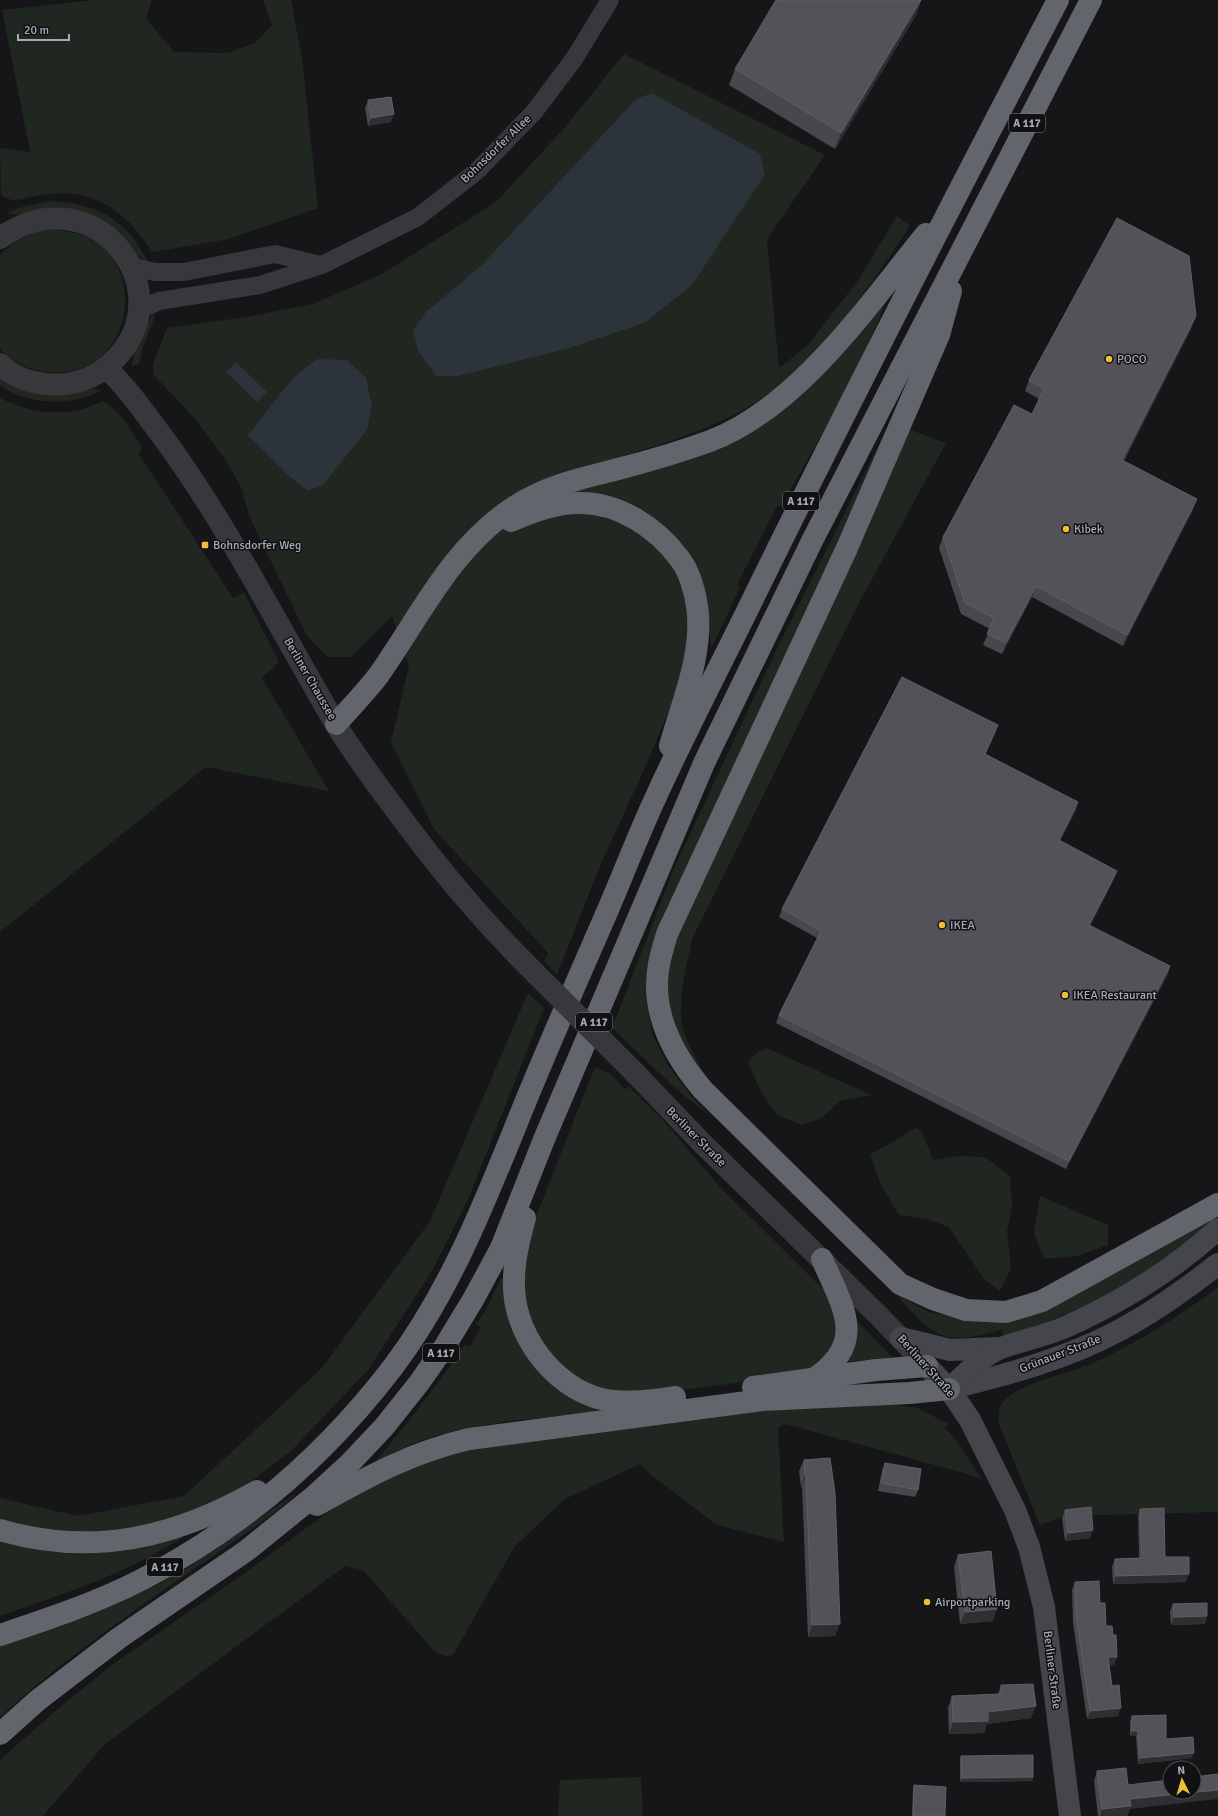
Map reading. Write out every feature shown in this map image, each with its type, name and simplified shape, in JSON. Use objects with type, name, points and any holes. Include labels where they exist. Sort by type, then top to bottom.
[{"type":"highway","name":"A 117","points":[[0,1635],[56,1617],[140,1581],[226,1528],[264,1500],[328,1443],[395,1365],[448,1280],[472,1233],[540,1066],[654,801],[788,526],[952,202],[1058,0]]},
{"type":"highway","name":"A 117","points":[[0,1734],[38,1700],[113,1642],[246,1551],[313,1497],[374,1439],[419,1383],[445,1346],[474,1298],[501,1248],[545,1137],[705,761],[813,539],[1091,0]]},
{"type":"highway","points":[[336,724],[363,695],[378,675],[454,562],[484,532],[514,507],[545,490],[656,459],[705,442],[752,419],[782,398],[812,370],[848,329],[952,202]]},
{"type":"highway","points":[[964,245],[939,335],[854,534],[667,934],[659,964],[657,986],[659,1007],[666,1031],[676,1054],[688,1072],[703,1090],[900,1284],[933,1299],[966,1310],[1006,1312],[1042,1301],[1218,1204]]},
{"type":"highway","points":[[484,532],[546,508],[581,503],[608,507],[633,517],[656,534],[680,558],[690,580],[697,606],[696,652],[654,801]]},
{"type":"highway","points":[[545,1137],[518,1242],[514,1287],[518,1309],[526,1333],[534,1347],[551,1368],[580,1390],[597,1398],[614,1402],[672,1398],[812,1380],[876,1370],[927,1366]]},
{"type":"highway","points":[[812,1380],[825,1371],[844,1347],[848,1329],[845,1312],[822,1259]]},
{"type":"highway","points":[[276,1527],[392,1464],[446,1444],[469,1439],[762,1400],[910,1393],[949,1389]]},
{"type":"highway","name":"A 117","points":[[0,1530],[41,1540],[66,1542],[111,1541],[161,1532],[187,1525],[228,1507],[308,1462]]},
{"type":"main road","name":"Grünauer Straße","points":[[949,1389],[977,1364],[1001,1348],[1066,1327],[1120,1300],[1192,1252],[1218,1229]]},
{"type":"main road","name":"Grünauer Straße","points":[[949,1389],[1008,1374],[1058,1357],[1117,1332],[1172,1299],[1218,1264]]},
{"type":"main road","name":"Grünauer Straße","points":[[901,1338],[950,1350],[967,1350],[988,1347],[1001,1348]]},
{"type":"main road","name":"Berliner Straße","points":[[927,1366],[949,1389],[970,1420],[1015,1510],[1032,1558],[1047,1629],[1070,1816]]},
{"type":"street","name":"Bohnsdorfer Allee","points":[[322,265],[418,217],[477,171],[534,112],[574,59],[610,0]]},
{"type":"street","points":[[0,238],[14,228],[35,220],[47,218],[64,218],[81,221],[97,229],[111,239],[122,251],[131,266],[136,280],[138,311],[135,327],[128,342],[118,356],[106,368],[90,377],[78,381],[54,385],[36,383],[18,377],[0,364]]},
{"type":"street","points":[[131,266],[155,272],[184,272],[275,254],[322,265]]},
{"type":"street","points":[[138,311],[159,301],[260,285],[322,265]]},
{"type":"street","name":"Berliner Chaussee","points":[[106,368],[128,390],[194,482],[237,549],[336,724],[372,778],[430,858],[466,901],[536,974],[636,1074]]},
{"type":"street","name":"Berliner Straße","points":[[636,1074],[702,1144],[822,1259],[927,1366]]},
{"type":"shaded area","points":[[94,0],[152,0],[146,18],[174,52],[228,53],[255,43],[272,25],[263,0],[291,0],[302,58],[318,208],[229,239],[152,252],[143,238],[122,215],[110,206],[96,200],[82,195],[66,193],[45,194],[15,200],[1,195],[0,148],[30,152],[2,10]]},
{"type":"shaded area","points":[[624,54],[825,155],[767,239],[779,368],[808,345],[859,279],[897,216],[910,226],[879,272],[827,339],[808,359],[765,396],[742,410],[714,424],[684,436],[558,475],[525,487],[534,518],[562,512],[598,515],[637,529],[654,543],[673,567],[683,585],[689,609],[685,673],[643,772],[600,866],[557,975],[544,961],[548,953],[434,829],[391,742],[409,666],[392,616],[351,657],[328,657],[307,636],[249,516],[242,489],[226,461],[197,421],[153,374],[153,364],[167,328],[246,317],[313,304],[380,275],[496,202],[567,125]]},
{"type":"shaded area","points":[[652,93],[760,154],[765,175],[692,285],[644,323],[566,349],[458,376],[436,376],[418,351],[413,330],[426,312],[482,265],[636,99]]},
{"type":"shaded area","points":[[49,201],[81,205],[108,216],[120,224],[130,235],[140,247],[148,262],[137,255],[129,246],[43,210],[19,215],[6,213],[18,208]]},
{"type":"shaded area","points":[[42,230],[80,235],[106,251],[121,275],[125,303],[119,330],[104,354],[79,369],[47,372],[34,369],[15,361],[0,348],[0,255],[16,241]]},
{"type":"shaded area","points":[[891,288],[868,344],[841,399],[781,506],[777,506],[737,585],[740,588],[711,649],[706,601],[683,549],[567,494],[705,452]]},
{"type":"shaded area","points":[[154,314],[154,319],[143,347],[139,364],[132,366],[138,338],[149,319]]},
{"type":"shaded area","points":[[317,359],[347,360],[366,378],[372,406],[367,430],[323,485],[308,491],[290,477],[248,435],[292,379]]},
{"type":"shaded area","points":[[236,362],[267,392],[257,402],[226,372]]},
{"type":"shaded area","points":[[0,375],[101,391],[89,396],[63,401],[49,402],[36,400],[11,392],[0,385]]},
{"type":"shaded area","points":[[0,398],[25,408],[38,411],[64,412],[77,410],[90,407],[102,401],[115,410],[130,428],[142,448],[139,454],[233,598],[244,593],[279,662],[262,678],[329,791],[206,767],[0,932]]},
{"type":"shaded area","points":[[895,412],[877,457],[750,736],[666,909],[653,948],[649,989],[646,999],[652,1033],[667,1064],[692,1097],[715,1120],[676,1089],[612,1028],[675,866],[773,657]]},
{"type":"shaded area","points":[[908,429],[946,443],[858,605],[692,939],[683,987],[681,1016],[687,1041],[709,1080],[695,1067],[679,1042],[665,991],[670,946],[865,535]]},
{"type":"shaded area","points":[[528,993],[544,1008],[467,1202],[432,1271],[368,1370],[291,1451],[240,1490],[146,1530],[81,1536],[0,1524],[0,1498],[78,1516],[184,1496],[322,1368],[430,1221]]},
{"type":"shaded area","points":[[767,1048],[871,1095],[840,1101],[822,1118],[802,1125],[777,1115],[760,1090],[748,1062],[756,1053]]},
{"type":"shaded area","points":[[595,1067],[611,1074],[625,1089],[628,1086],[663,1120],[720,1187],[826,1292],[837,1306],[839,1337],[820,1367],[769,1379],[640,1395],[592,1387],[551,1359],[532,1329],[523,1285],[525,1256],[535,1219]]},
{"type":"shaded area","points":[[915,1128],[921,1130],[933,1160],[959,1156],[985,1157],[1010,1176],[1012,1207],[1007,1231],[1011,1268],[1000,1291],[984,1279],[949,1227],[927,1219],[899,1215],[880,1183],[870,1154],[888,1145]]},
{"type":"shaded area","points":[[1040,1196],[1108,1225],[1108,1245],[1077,1256],[1044,1259],[1034,1233]]},
{"type":"shaded area","points":[[1208,1220],[1208,1223],[1186,1242],[1138,1277],[1113,1292],[1032,1328],[1003,1336],[1001,1330],[966,1337],[953,1338],[942,1335],[931,1330],[897,1295],[929,1312],[980,1321]]},
{"type":"shaded area","points":[[501,1278],[504,1280],[507,1307],[598,1407],[606,1411],[476,1426],[420,1441],[376,1461],[432,1390],[464,1345],[470,1346],[481,1327],[476,1324],[485,1312]]},
{"type":"shaded area","points":[[1218,1287],[1218,1518],[1217,1512],[1064,1516],[1040,1525],[1000,1427],[1000,1407],[1004,1401],[1021,1389],[1093,1363],[1142,1338],[1188,1309]]},
{"type":"shaded area","points":[[857,1321],[892,1357],[845,1362]]},
{"type":"shaded area","points":[[889,1404],[918,1408],[948,1424],[945,1428],[958,1442],[982,1480],[967,1474],[786,1424],[778,1427],[784,1542],[717,1525],[649,1473],[640,1464],[565,1499],[515,1546],[453,1655],[445,1656],[435,1652],[363,1570],[345,1566],[105,1744],[43,1816],[0,1816],[0,1760],[53,1713],[112,1665],[245,1573],[339,1504],[383,1478],[466,1449],[759,1411]]},
{"type":"shaded area","points":[[298,1492],[277,1511],[100,1635],[66,1661],[0,1717],[0,1646],[92,1614],[137,1595],[180,1572],[210,1553]]},
{"type":"shaded area","points":[[186,1535],[142,1561],[119,1572],[72,1591],[0,1616],[0,1537]]},
{"type":"shaded area","points":[[641,1777],[643,1816],[558,1816],[560,1780]]},
{"type":"building","points":[[776,0],[921,0],[841,133],[735,69]]},
{"type":"building","points":[[391,97],[394,114],[371,118],[368,100]]},
{"type":"building","points":[[1117,218],[1189,256],[1196,316],[1122,460],[1197,499],[1127,635],[1036,586],[1006,643],[987,634],[994,618],[965,603],[943,537],[1014,405],[1032,414],[1044,389],[1029,380]]},
{"type":"building","name":"IKEA","points":[[902,677],[998,725],[985,754],[1078,802],[1059,840],[1117,871],[1089,925],[1170,966],[1069,1161],[779,1015],[821,931],[782,909]]},
{"type":"building","points":[[830,1458],[835,1493],[840,1624],[812,1625],[806,1475],[804,1460]]},
{"type":"building","points":[[885,1463],[921,1469],[918,1490],[881,1483]]},
{"type":"building","points":[[1091,1507],[1093,1530],[1068,1533],[1065,1510]]},
{"type":"building","points":[[1164,1508],[1165,1557],[1189,1557],[1189,1574],[1116,1576],[1115,1559],[1142,1558],[1140,1509]]},
{"type":"building","points":[[991,1551],[997,1609],[965,1612],[958,1555]]},
{"type":"building","points":[[1099,1581],[1100,1603],[1105,1603],[1106,1626],[1112,1626],[1113,1635],[1116,1635],[1117,1657],[1108,1657],[1112,1686],[1119,1685],[1121,1708],[1090,1711],[1076,1615],[1075,1582]]},
{"type":"building","points":[[1207,1603],[1207,1616],[1174,1617],[1173,1604]]},
{"type":"building","points":[[1033,1684],[1036,1706],[988,1712],[988,1721],[953,1722],[952,1696],[1001,1694],[1001,1685]]},
{"type":"building","points":[[1166,1715],[1166,1739],[1193,1737],[1194,1753],[1140,1758],[1138,1731],[1132,1731],[1132,1716]]},
{"type":"building","points":[[1033,1755],[1033,1777],[962,1778],[961,1756]]},
{"type":"building","points":[[1126,1768],[1128,1785],[1162,1781],[1162,1796],[1130,1799],[1131,1806],[1102,1809],[1097,1771]]},
{"type":"building","points":[[1218,1774],[1218,1790],[1202,1792],[1202,1776]]},
{"type":"building","points":[[914,1785],[946,1787],[945,1816],[913,1816]]},
{"type":"place","name":"POCO","points":[[1109,359]]},
{"type":"place","name":"Kibek","points":[[1066,529]]},
{"type":"place","name":"Bohnsdorfer Weg","points":[[205,545]]},
{"type":"place","name":"IKEA","points":[[942,925]]},
{"type":"place","name":"IKEA Restaurant","points":[[1065,995]]},
{"type":"place","name":"Airportparking","points":[[927,1602]]}]
